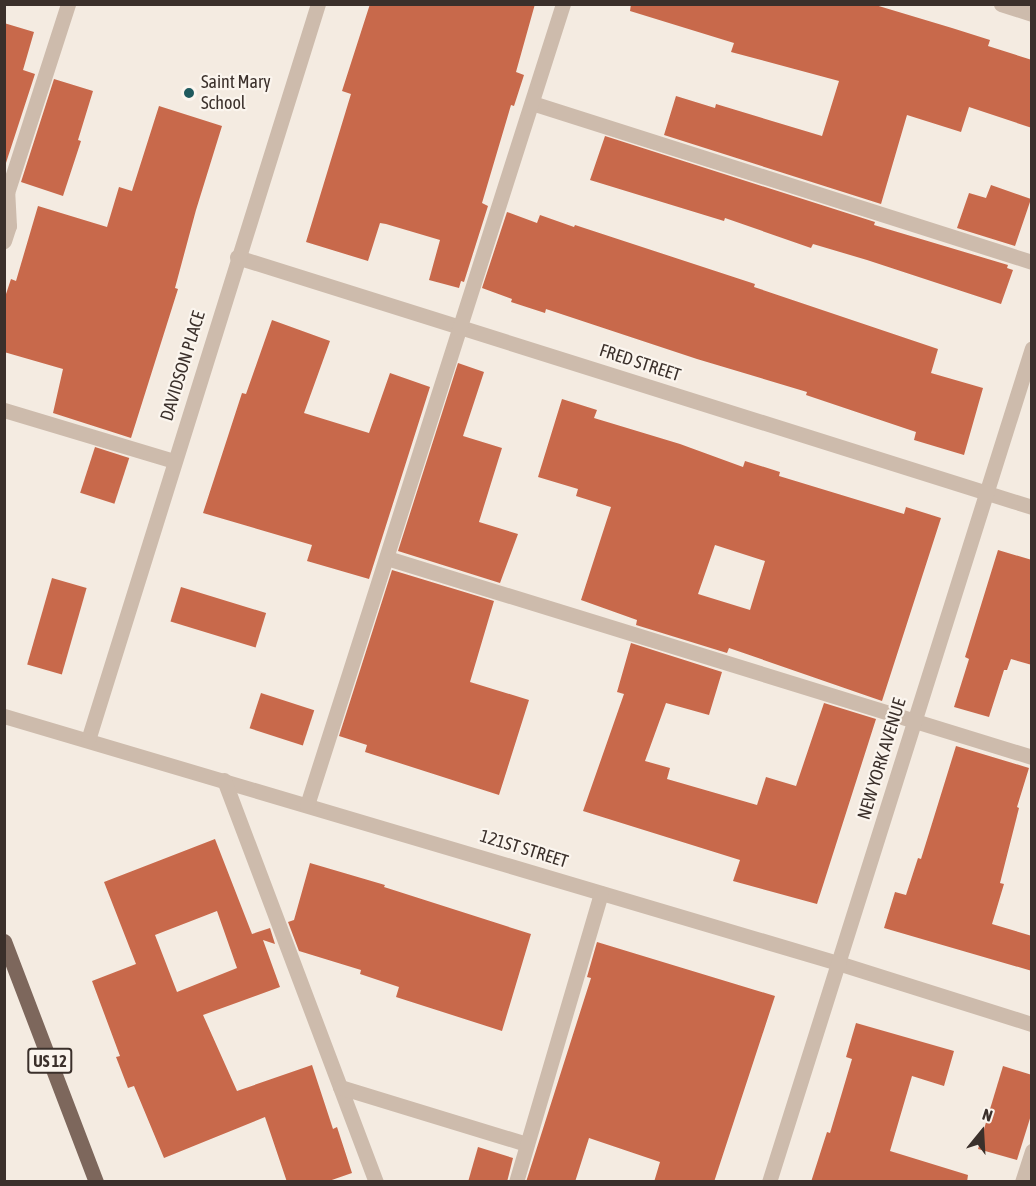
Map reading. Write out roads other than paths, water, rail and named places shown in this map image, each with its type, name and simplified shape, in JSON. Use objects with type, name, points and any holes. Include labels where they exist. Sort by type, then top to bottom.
[{"type":"main road","name":"US 12","points":[[4,941],[96,1182]]},
{"type":"street","points":[[4,241],[9,226],[6,193],[68,4]]},
{"type":"street","name":"DAVIDSON PLACE","points":[[88,740],[237,257],[318,4]]},
{"type":"street","points":[[307,805],[563,4]]},
{"type":"street","points":[[1001,4],[1032,14]]},
{"type":"street","points":[[532,103],[1032,262]]},
{"type":"street","name":"FRED STREET","points":[[237,257],[1032,507]]},
{"type":"street","name":"NEW YORK AVENUE","points":[[769,1182],[1032,348]]},
{"type":"street","points":[[4,410],[174,461]]},
{"type":"street","points":[[387,558],[1032,757]]},
{"type":"street","name":"121ST STREET","points":[[4,716],[838,963],[1032,1024]]},
{"type":"street","points":[[224,780],[376,1182]]},
{"type":"street","points":[[516,1182],[602,893]]},
{"type":"street","points":[[340,1087],[527,1144]]},
{"type":"street","points":[[1022,1182],[1032,1151]]},
{"type":"place","name":"Saint Mary School","points":[[189,93]]}]
